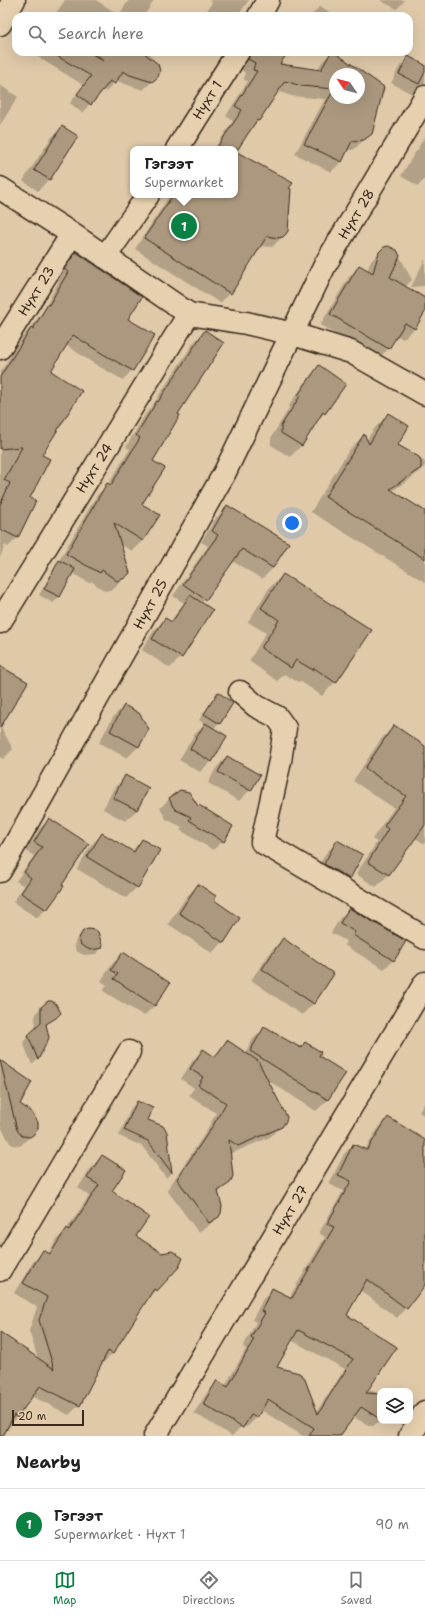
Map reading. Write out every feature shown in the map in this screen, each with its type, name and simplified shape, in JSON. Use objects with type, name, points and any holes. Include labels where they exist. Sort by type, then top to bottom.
[{"type":"street","points":[[0,24],[14,0]]},
{"type":"street","points":[[261,12],[268,0]]},
{"type":"street","name":"Нүхт 1","points":[[179,146],[235,56]]},
{"type":"street","name":"Нүхт 28","points":[[293,334],[325,265],[425,97]]},
{"type":"street","points":[[0,188],[72,234],[189,314],[246,323],[293,334],[351,352],[425,394]]},
{"type":"street","points":[[105,257],[146,198]]},
{"type":"street","name":"Нүхт 23","points":[[0,348],[72,234]]},
{"type":"street","name":"Нүхт 24","points":[[0,622],[189,314]]},
{"type":"street","name":"Нүхт 25","points":[[0,871],[224,472],[293,334]]},
{"type":"street","points":[[240,692],[256,706],[277,717],[285,728],[280,761],[262,842],[425,938]]},
{"type":"street","name":"Нүхт 27","points":[[155,1436],[425,983]]},
{"type":"street","points":[[0,1270],[129,1052]]},
{"type":"street","points":[[410,1436],[425,1412]]},
{"type":"building","points":[[57,56],[95,56],[103,61],[104,60],[98,56],[148,56],[158,64],[160,71],[158,77],[152,82],[130,75],[123,71],[115,84],[110,81],[91,105],[77,94],[91,76]]},
{"type":"building","points":[[249,56],[285,56],[280,64],[321,70],[329,56],[340,56],[357,68],[329,68],[329,89],[301,86],[285,81],[259,121],[257,120],[238,149],[238,146],[218,146],[242,110],[235,106],[257,71],[253,70],[255,63],[248,59]]},
{"type":"building","points":[[408,56],[425,65],[425,72],[419,84],[399,74]]},
{"type":"building","points":[[365,74],[384,87],[372,134],[364,140],[352,141],[342,162],[304,144],[329,98],[329,104],[365,104]]},
{"type":"building","points":[[62,126],[78,136],[50,180],[34,170]]},
{"type":"building","points":[[238,153],[293,183],[289,188],[291,189],[288,231],[283,237],[278,238],[267,236],[231,294],[144,238],[171,198],[238,198]]},
{"type":"building","points":[[388,246],[397,250],[400,256],[390,277],[425,298],[425,312],[415,329],[405,323],[389,349],[330,314],[359,265],[373,273],[379,252],[384,247]]},
{"type":"building","points":[[76,252],[142,297],[128,319],[155,335],[133,371],[73,335],[51,371],[82,391],[42,455],[50,459],[30,498],[36,501],[18,538],[0,529],[0,505],[10,483],[4,480],[22,447],[0,449],[0,377],[31,328],[33,329],[48,304],[49,305],[68,272],[64,269]]},
{"type":"building","points":[[205,330],[224,343],[178,414],[180,415],[153,461],[165,468],[142,504],[160,515],[143,541],[114,523],[130,573],[125,578],[117,581],[102,570],[100,573],[66,554],[107,483],[111,485],[140,438],[136,435],[157,401],[158,402]]},
{"type":"building","points":[[319,365],[346,384],[325,414],[323,412],[302,446],[281,433],[281,426],[300,396],[298,395]]},
{"type":"building","points":[[388,413],[409,426],[398,445],[419,457],[421,462],[421,468],[390,489],[425,511],[425,559],[325,497],[364,434],[369,444]]},
{"type":"building","points":[[227,505],[289,543],[273,568],[242,549],[206,600],[183,584],[218,535],[212,531]]},
{"type":"building","points":[[59,560],[75,569],[60,597],[44,589]]},
{"type":"building","points":[[283,574],[372,630],[336,683],[314,668],[313,670],[296,660],[291,668],[261,648],[279,620],[261,608]]},
{"type":"building","points":[[190,595],[213,610],[182,658],[152,639],[165,618],[172,622]]},
{"type":"building","points":[[0,666],[28,682],[0,728]]},
{"type":"building","points":[[218,692],[233,703],[220,724],[204,714]]},
{"type":"building","points":[[124,705],[139,713],[149,729],[139,747],[110,731]]},
{"type":"building","points":[[205,723],[227,736],[212,762],[190,749]]},
{"type":"building","points":[[394,725],[425,746],[425,825],[389,875],[368,862],[388,829],[384,826],[406,796],[365,768]]},
{"type":"building","points":[[227,756],[260,775],[251,791],[218,772]]},
{"type":"building","points":[[125,775],[149,788],[137,810],[113,798]]},
{"type":"building","points":[[180,790],[189,792],[198,806],[199,805],[233,826],[224,842],[189,820],[191,817],[173,807],[169,798]]},
{"type":"building","points":[[49,818],[89,844],[62,885],[64,886],[47,910],[21,893],[31,878],[24,872],[42,847],[34,842]]},
{"type":"building","points":[[102,833],[134,852],[142,839],[160,850],[138,888],[87,857]]},
{"type":"building","points":[[337,840],[363,855],[350,879],[324,864]]},
{"type":"building","points":[[198,884],[216,896],[214,900],[240,918],[224,943],[179,913]]},
{"type":"building","points":[[349,908],[406,941],[394,961],[353,935],[355,932],[340,923]]},
{"type":"building","points":[[88,929],[98,932],[103,948],[90,950],[81,945],[79,939],[80,936],[83,931]]},
{"type":"building","points":[[283,938],[334,974],[314,1004],[262,969]]},
{"type":"building","points":[[123,952],[170,983],[155,1006],[114,979],[118,974],[111,970]]},
{"type":"building","points":[[48,1001],[52,1001],[56,1004],[61,1013],[46,1024],[49,1038],[38,1060],[28,1035],[41,1023],[41,1007]]},
{"type":"building","points":[[264,1027],[301,1048],[305,1042],[321,1052],[319,1056],[346,1073],[328,1100],[250,1051]]},
{"type":"building","points":[[227,1040],[258,1061],[287,1117],[282,1127],[238,1146],[229,1140],[233,1176],[230,1183],[218,1191],[222,1206],[221,1213],[219,1217],[209,1223],[177,1179],[214,1124],[226,1103],[198,1085],[203,1077],[190,1069],[203,1049],[215,1057]]},
{"type":"building","points":[[0,1060],[32,1082],[20,1104],[31,1111],[38,1122],[38,1129],[30,1137],[22,1136],[17,1130]]},
{"type":"building","points":[[137,1101],[153,1108],[148,1120],[163,1126],[167,1132],[172,1173],[148,1141],[124,1130]]},
{"type":"building","points":[[388,1117],[425,1140],[425,1285],[407,1309],[367,1279],[347,1315],[397,1347],[366,1393],[377,1394],[377,1417],[361,1407],[340,1436],[309,1436],[314,1428],[268,1399],[257,1418],[251,1415],[243,1428],[203,1404],[217,1380],[228,1387],[254,1339],[251,1337],[265,1313],[261,1311],[272,1288],[292,1298],[334,1227],[327,1224],[351,1181],[338,1175],[353,1144],[367,1150]],"holes":[[[298,1330],[353,1359],[318,1414],[304,1377],[299,1373],[277,1367]]]},
{"type":"building","points":[[102,1155],[126,1170],[112,1191],[149,1217],[136,1236],[162,1253],[172,1251],[183,1258],[179,1267],[157,1291],[154,1289],[113,1354],[108,1351],[80,1406],[40,1386],[17,1418],[14,1415],[3,1436],[0,1436],[0,1332],[54,1369],[39,1320],[47,1297],[23,1283],[43,1250],[50,1254],[67,1228],[69,1230],[99,1185],[87,1178]]},
{"type":"place","name":"Гэгээт","points":[[184,226]]}]
